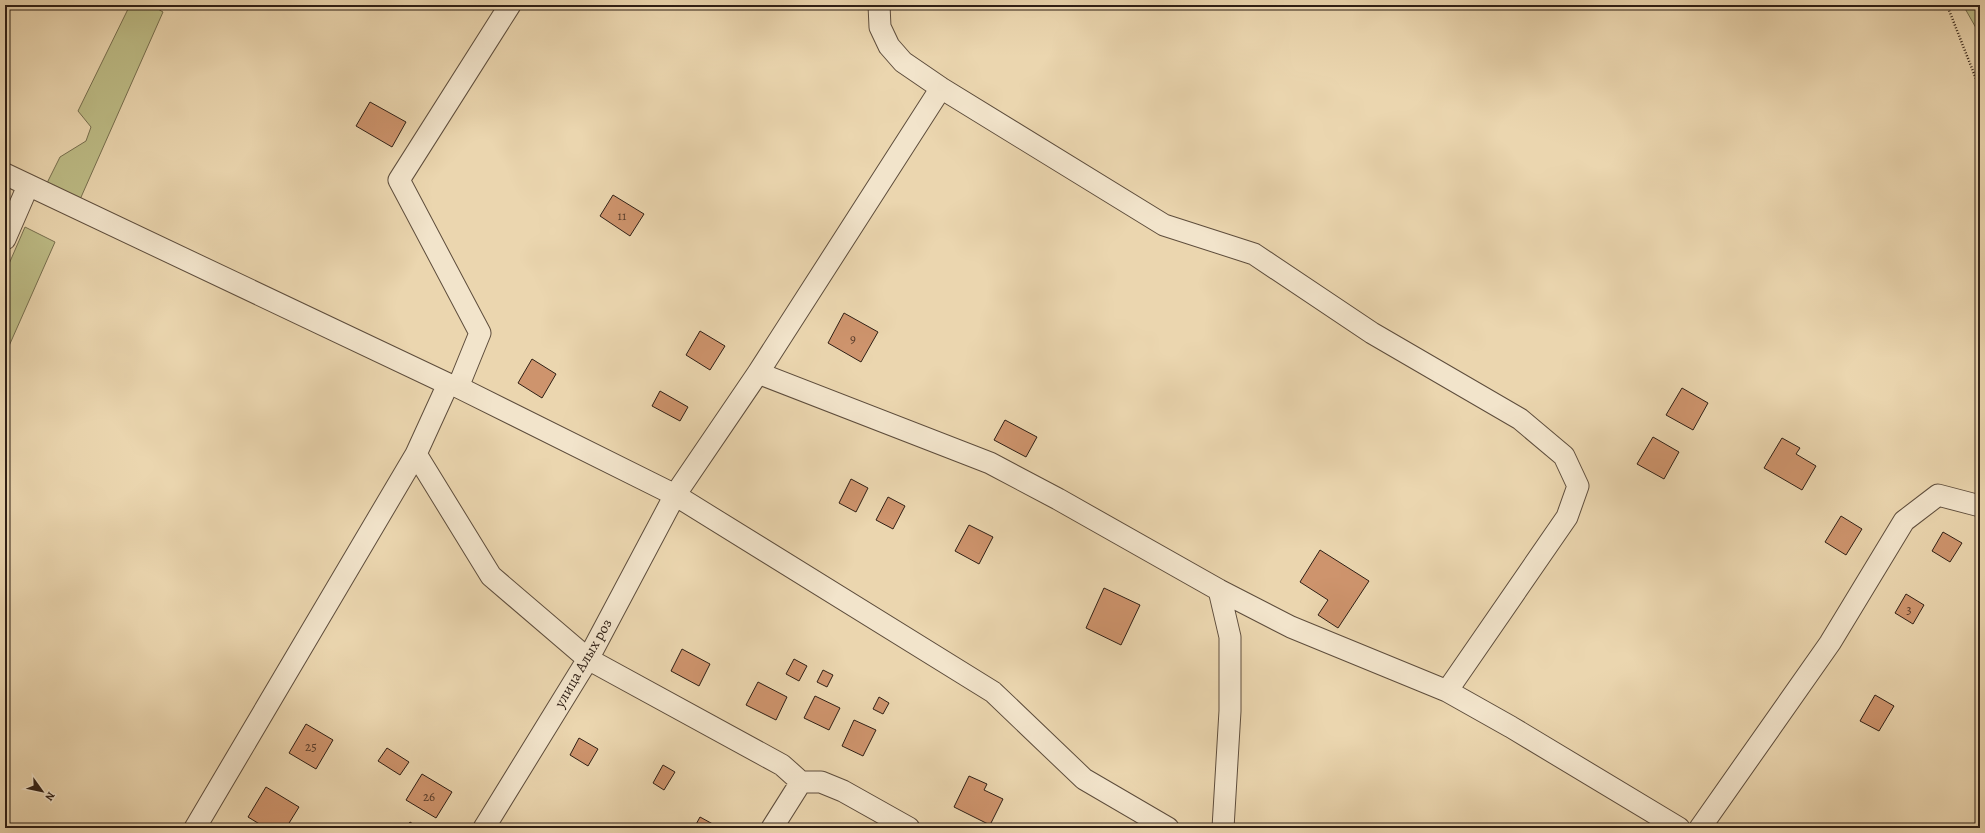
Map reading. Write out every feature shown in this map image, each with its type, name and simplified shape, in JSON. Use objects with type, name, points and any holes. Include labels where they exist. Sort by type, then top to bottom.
[{"type":"street","points":[[195,828],[416,454],[480,333],[399,180],[510,5]]},
{"type":"street","points":[[879,5],[880,27],[889,46],[903,62],[942,88],[1164,226],[1254,254],[1372,333],[1520,419],[1564,456],[1578,486],[1567,517],[1447,691]]},
{"type":"street","name":"улица Алых роз","points":[[484,828],[588,659],[675,495],[758,373],[942,88]]},
{"type":"street","points":[[5,174],[453,385],[675,495],[993,692],[1084,779],[1168,828]]},
{"type":"street","points":[[5,239],[28,186]]},
{"type":"street","points":[[758,373],[990,463],[1058,499],[1219,590],[1292,627],[1447,691],[1511,727],[1679,828]]},
{"type":"street","points":[[416,454],[491,576],[588,659],[782,765],[801,782],[821,782],[843,791],[909,828]]},
{"type":"street","points":[[1700,828],[1830,643],[1904,521],[1938,495],[1980,506]]},
{"type":"street","points":[[1219,590],[1230,637],[1230,711],[1223,828]]},
{"type":"street","points":[[772,828],[801,782]]},
{"type":"path","points":[[1947,5],[1980,89]]},
{"type":"shaded area","points":[[130,5],[151,5],[163,12],[78,204],[45,187],[60,157],[86,141],[91,127],[78,111]]},
{"type":"shaded area","points":[[1963,5],[1980,5],[1980,35]]},
{"type":"shaded area","points":[[25,227],[55,242],[5,355],[5,273]]},
{"type":"building","points":[[370,102],[406,122],[392,147],[356,126]]},
{"type":"building","points":[[613,195],[644,214],[630,236],[600,216]]},
{"type":"building","points":[[844,313],[878,332],[861,362],[828,343]]},
{"type":"building","points":[[700,331],[725,346],[710,370],[686,355]]},
{"type":"building","points":[[532,359],[556,374],[542,398],[518,383]]},
{"type":"building","points":[[1682,388],[1708,403],[1693,430],[1666,415]]},
{"type":"building","points":[[660,391],[688,407],[680,421],[652,406]]},
{"type":"building","points":[[1005,420],[1037,437],[1026,457],[994,440]]},
{"type":"building","points":[[1653,437],[1679,452],[1664,479],[1637,464]]},
{"type":"building","points":[[1782,438],[1800,448],[1796,454],[1816,466],[1802,490],[1764,468]]},
{"type":"building","points":[[851,479],[868,488],[856,512],[839,503]]},
{"type":"building","points":[[888,497],[905,506],[893,529],[876,520]]},
{"type":"building","points":[[1841,516],[1862,529],[1846,555],[1825,542]]},
{"type":"building","points":[[969,525],[993,537],[979,564],[955,551]]},
{"type":"building","points":[[1943,532],[1962,543],[1950,562],[1932,551]]},
{"type":"building","points":[[1320,550],[1369,581],[1338,628],[1318,615],[1328,600],[1300,582]]},
{"type":"building","points":[[1104,588],[1140,605],[1121,645],[1086,628]]},
{"type":"building","points":[[1906,594],[1924,605],[1913,624],[1895,613]]},
{"type":"building","points":[[682,649],[710,664],[699,686],[671,671]]},
{"type":"building","points":[[794,659],[807,666],[799,681],[786,674]]},
{"type":"building","points":[[823,670],[833,675],[827,687],[817,682]]},
{"type":"building","points":[[758,682],[787,697],[776,720],[746,705]]},
{"type":"building","points":[[1875,695],[1894,706],[1879,731],[1860,721]]},
{"type":"building","points":[[815,696],[840,708],[829,730],[804,718]]},
{"type":"building","points":[[879,697],[889,703],[883,714],[873,709]]},
{"type":"building","points":[[854,720],[876,730],[863,756],[842,746]]},
{"type":"building","points":[[306,724],[333,740],[316,769],[289,753]]},
{"type":"building","points":[[579,738],[598,749],[588,766],[570,755]]},
{"type":"building","points":[[387,748],[409,762],[400,775],[378,761]]},
{"type":"building","points":[[663,765],[675,772],[664,790],[653,783]]},
{"type":"building","points":[[422,774],[452,792],[436,818],[406,800]]},
{"type":"building","points":[[969,776],[987,784],[984,790],[1003,799],[990,825],[954,807]]},
{"type":"building","points":[[266,787],[299,807],[286,828],[266,828],[248,817]]},
{"type":"building","points":[[700,817],[720,828],[694,828]]},
{"type":"building","points":[[410,822],[419,828],[406,828]]},
{"type":"building","points":[[1873,824],[1880,828],[1871,828]]}]
